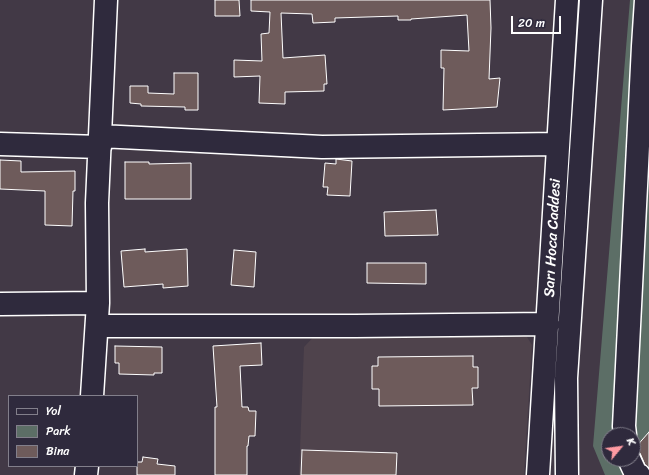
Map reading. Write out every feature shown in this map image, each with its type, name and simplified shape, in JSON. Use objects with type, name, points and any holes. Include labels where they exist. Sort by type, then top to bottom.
[{"type":"street","points":[[92,395],[98,303],[97,203],[106,0]]},
{"type":"street","name":"Sarı Hoca Caddesi","points":[[538,475],[567,0]]},
{"type":"street","name":"Sarı Hoca Caddesi","points":[[567,475],[566,378],[591,0]]},
{"type":"street","points":[[624,427],[645,92],[646,0]]},
{"type":"street","points":[[0,144],[100,142],[322,147],[558,144]]},
{"type":"street","points":[[0,304],[98,303]]},
{"type":"street","points":[[97,326],[548,324]]},
{"type":"street","points":[[633,467],[636,474],[639,475]]},
{"type":"shaded area","points":[[522,329],[532,345],[524,475],[299,475],[304,347],[320,330]]},
{"type":"green space","points":[[630,0],[649,0],[649,475],[605,475],[602,467],[641,467],[641,427],[601,427],[601,465],[593,446]]},
{"type":"building","points":[[215,0],[239,0],[240,16],[215,16]]},
{"type":"building","points":[[251,0],[490,0],[491,28],[489,79],[500,78],[497,107],[443,110],[444,68],[441,68],[441,50],[469,51],[467,15],[411,20],[398,20],[398,16],[335,18],[335,22],[313,23],[312,14],[281,13],[283,58],[325,55],[327,84],[324,84],[324,91],[285,92],[285,104],[259,103],[260,76],[234,77],[234,60],[262,61],[261,34],[269,33],[270,12],[251,11]]},
{"type":"building","points":[[174,73],[198,73],[198,110],[185,110],[185,107],[141,106],[141,104],[130,103],[130,86],[148,86],[148,93],[174,94]]},
{"type":"building","points":[[336,159],[352,161],[350,196],[327,195],[328,187],[323,187],[325,163],[336,164]]},
{"type":"building","points":[[0,160],[21,161],[21,172],[75,171],[72,226],[45,225],[45,191],[0,189]]},
{"type":"building","points":[[125,162],[149,162],[149,164],[191,163],[191,199],[125,199]]},
{"type":"building","points":[[436,210],[438,235],[385,236],[384,212]]},
{"type":"building","points":[[145,249],[145,252],[187,249],[188,286],[163,288],[163,284],[124,287],[121,251]]},
{"type":"building","points":[[234,250],[256,252],[254,287],[231,285]]},
{"type":"building","points":[[367,263],[426,263],[426,284],[367,283]]},
{"type":"building","points":[[261,343],[262,365],[240,366],[242,407],[248,407],[249,411],[256,411],[255,436],[249,436],[247,446],[247,475],[215,475],[215,407],[217,407],[213,346]]},
{"type":"building","points":[[115,346],[162,347],[162,373],[154,373],[154,375],[119,374],[119,363],[115,363]]},
{"type":"building","points":[[473,356],[473,367],[478,367],[478,388],[472,388],[473,405],[379,406],[379,389],[372,389],[372,366],[378,366],[378,357]]},
{"type":"building","points":[[649,432],[649,468],[645,465],[641,455],[641,441]]},
{"type":"building","points":[[302,450],[397,453],[396,475],[301,475]]},
{"type":"building","points":[[143,457],[158,459],[157,464],[175,466],[175,475],[137,475],[138,462],[142,462]]}]
